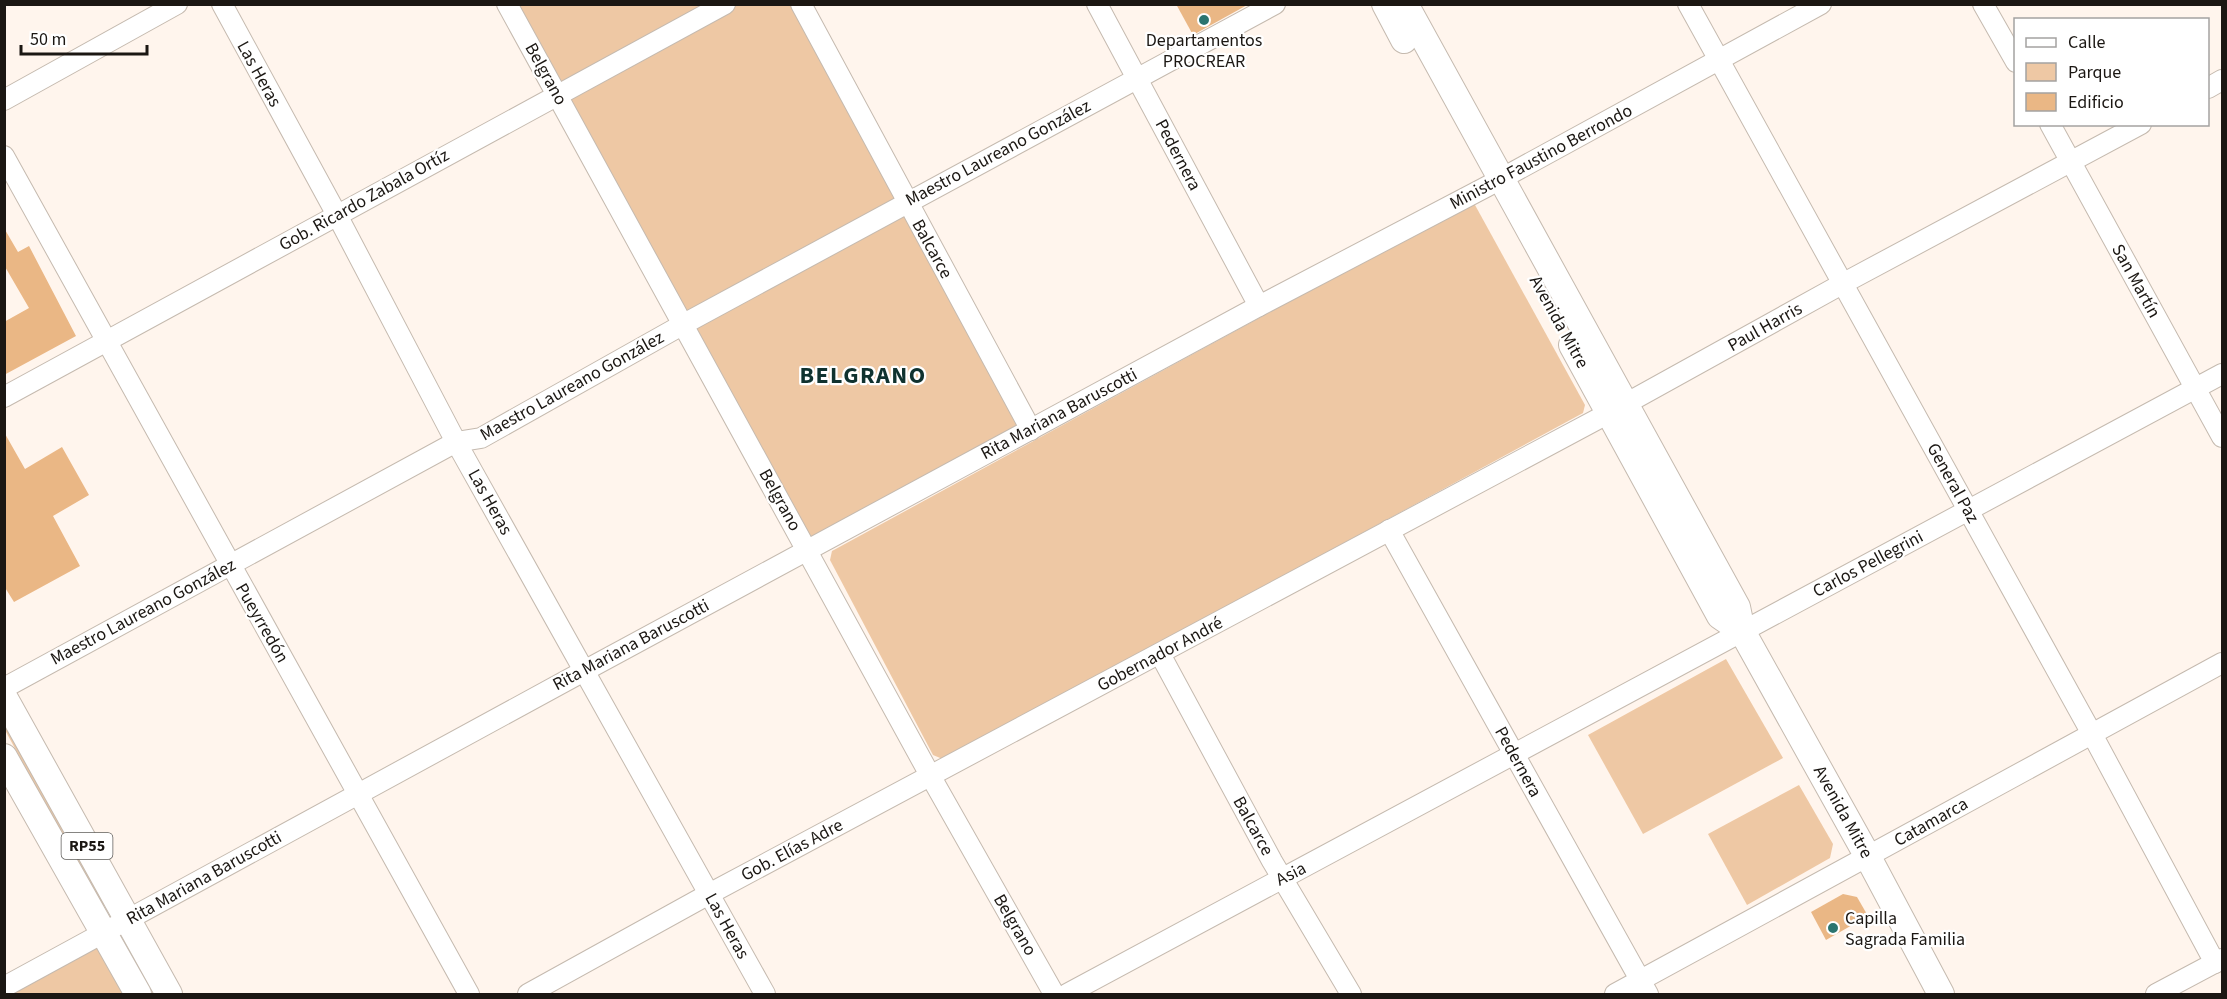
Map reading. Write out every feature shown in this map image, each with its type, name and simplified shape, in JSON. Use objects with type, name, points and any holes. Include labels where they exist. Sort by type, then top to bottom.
[{"type":"main road","name":"Avenida Mitre","points":[[1385,4],[1493,183],[1617,409],[1737,607],[1742,631],[1868,857],[1941,994]]},
{"type":"main road","name":"Avenida Mitre","points":[[1405,4],[1493,183]]},
{"type":"main road","name":"RP55","points":[[4,697],[169,994]]},
{"type":"main road","name":"RP55","points":[[4,757],[138,994]]},
{"type":"street","points":[[4,100],[177,4]]},
{"type":"street","name":"Las Heras","points":[[222,4],[337,215],[456,442],[765,994]]},
{"type":"street","name":"Belgrano","points":[[507,4],[931,777],[1054,994]]},
{"type":"street","name":"Gob. Ricardo Zabala Ortíz","points":[[4,397],[725,4]]},
{"type":"street","name":"Balcarce","points":[[801,4],[1031,430]]},
{"type":"street","name":"Pedernera","points":[[1098,4],[1259,306]]},
{"type":"street","name":"Maestro Laureano González","points":[[4,688],[456,442],[481,438],[907,202],[1275,4]]},
{"type":"street","name":"General Paz","points":[[1688,4],[2219,961]]},
{"type":"street","name":"Ministro Faustino Berrondo","points":[[1259,306],[1493,183],[1821,4]]},
{"type":"street","points":[[1983,4],[2014,58]]},
{"type":"street","points":[[2209,87],[2223,80]]},
{"type":"street","name":"San Martín","points":[[2051,126],[2223,437]]},
{"type":"street","name":"Paul Harris","points":[[1389,530],[1617,409],[1842,284],[2137,126]]},
{"type":"street","name":"Pueyrredón","points":[[4,156],[230,565],[360,793],[469,994]]},
{"type":"street","name":"Rita Mariana Baruscotti","points":[[4,987],[1259,306]]},
{"type":"street","name":"Carlos Pellegrini","points":[[1515,756],[1742,631],[2223,374]]},
{"type":"street","name":"Pedernera","points":[[1389,530],[1644,988]]},
{"type":"street","name":"Gobernador André","points":[[931,777],[1389,530]]},
{"type":"street","name":"Balcarce","points":[[1160,654],[1284,879],[1351,994]]},
{"type":"street","name":"Catamarca","points":[[1615,994],[1644,988],[1868,857],[2223,663]]},
{"type":"street","name":"Asia","points":[[1067,994],[1515,756]]},
{"type":"street","name":"Gob. Elías Adre","points":[[528,994],[709,894],[931,777]]},
{"type":"street","points":[[2156,994],[2219,961]]},
{"type":"green space","points":[[507,5],[801,5],[1031,430],[808,550]]},
{"type":"green space","points":[[1468,204],[1475,205],[1585,405],[1583,413],[945,760],[933,755],[830,560],[832,551]]},
{"type":"green space","points":[[1726,659],[1783,758],[1643,834],[1588,735]]},
{"type":"green space","points":[[4,720],[105,904],[101,907],[5,730]]},
{"type":"green space","points":[[1799,785],[1833,844],[1830,858],[1747,905],[1708,834]]},
{"type":"green space","points":[[99,947],[125,994],[12,994]]},
{"type":"building","name":"Departamentos PROCREAR","points":[[1176,4],[1249,4],[1193,35]]},
{"type":"building","points":[[4,228],[18,252],[29,246],[76,336],[4,375],[4,322],[29,308],[4,265]]},
{"type":"building","points":[[4,432],[25,469],[62,447],[89,495],[53,516],[80,566],[14,602],[4,586]]},
{"type":"building","name":"Capilla Sagrada Familia","points":[[1843,894],[1857,897],[1868,916],[1826,940],[1811,912]]},
{"type":"place","name":"Departamentos PROCREAR","points":[[1204,20]]},
{"type":"place","name":"Capilla Sagrada Familia","points":[[1833,928]]},
{"type":"district","name":"BELGRANO","points":[[863,375]]}]
